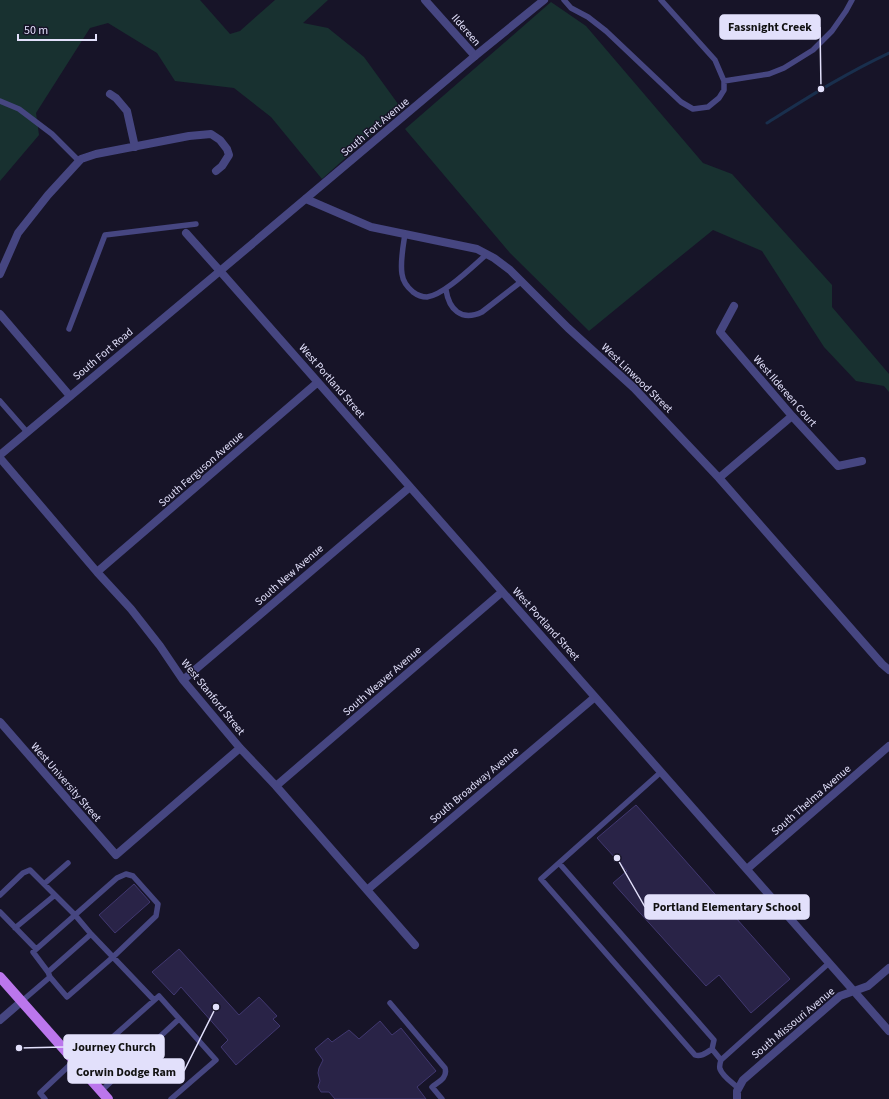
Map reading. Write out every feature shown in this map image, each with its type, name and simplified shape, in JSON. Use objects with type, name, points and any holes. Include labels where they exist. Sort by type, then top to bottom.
[{"type":"main road","points":[[1,980],[22,1001],[108,1099]]},
{"type":"street","name":"Ildereen","points":[[425,0],[475,56]]},
{"type":"street","name":"South Fort Avenue","points":[[220,271],[475,56],[544,0]]},
{"type":"street","points":[[110,94],[116,98],[127,111],[135,147]]},
{"type":"street","points":[[0,274],[18,232],[81,158],[186,137],[211,134],[220,140],[227,149],[229,155],[222,166],[216,171]]},
{"type":"street","name":"West Linwood Street","points":[[306,199],[371,227],[477,249],[494,258],[510,270],[568,328],[634,388],[719,478],[882,664],[889,670]]},
{"type":"street","name":"West Portland Street","points":[[186,233],[889,1031]]},
{"type":"street","name":"South Fort Road","points":[[0,456],[220,271]]},
{"type":"street","name":"West Ildereen Court","points":[[734,306],[720,332],[792,416],[838,466],[862,461]]},
{"type":"street","points":[[0,314],[70,396]]},
{"type":"street","name":"South Ferguson Avenue","points":[[97,572],[318,382]]},
{"type":"street","points":[[719,478],[792,416]]},
{"type":"street","name":"West Stanford Street","points":[[0,456],[97,572],[131,609],[184,680],[240,748],[276,786],[415,945]]},
{"type":"street","name":"South New Avenue","points":[[184,680],[410,487]]},
{"type":"street","name":"South Weaver Avenue","points":[[276,786],[502,592]]},
{"type":"street","name":"South Broadway Avenue","points":[[367,890],[596,697]]},
{"type":"street","name":"West University Street","points":[[0,722],[116,855],[240,748]]},
{"type":"street","name":"South Thelma Avenue","points":[[747,869],[889,746]]},
{"type":"street","name":"South Missouri Avenue","points":[[738,1093],[743,1080],[840,996],[868,986],[889,968]]},
{"type":"street","points":[[0,1020],[22,1001]]},
{"type":"lane","points":[[564,0],[571,8],[588,17],[606,31],[681,102],[692,109],[708,107],[719,98],[724,90],[724,81],[715,60],[661,0]]},
{"type":"lane","points":[[724,81],[769,74],[784,68],[813,50],[832,31],[846,12],[852,0]]},
{"type":"lane","points":[[0,101],[19,109],[52,134],[79,161]]},
{"type":"lane","points":[[69,330],[105,235],[196,224]]},
{"type":"lane","points":[[405,234],[401,269],[404,282],[409,289],[419,296],[426,297],[446,290],[487,254]]},
{"type":"lane","points":[[446,290],[449,303],[455,311],[466,315],[476,314],[482,312],[522,281]]},
{"type":"lane","points":[[0,401],[27,432]]},
{"type":"lane","points":[[559,863],[714,1040],[712,1049],[702,1055],[698,1056],[695,1054],[541,879],[661,772]]},
{"type":"lane","points":[[44,884],[68,863]]},
{"type":"lane","points":[[0,895],[23,873],[30,870],[75,915],[91,934],[154,1000]]},
{"type":"lane","points":[[126,874],[133,876],[158,904],[156,916],[113,957],[67,997],[33,952],[75,915],[117,878],[126,874]]},
{"type":"lane","points":[[15,928],[55,895]]},
{"type":"lane","points":[[0,912],[36,949]]},
{"type":"lane","points":[[22,1001],[91,934]]},
{"type":"lane","points":[[738,1093],[721,1072],[721,1060],[829,964]]},
{"type":"lane","points":[[46,1099],[40,1093],[159,996],[216,1060],[171,1099]]},
{"type":"lane","points":[[390,1003],[445,1068],[445,1076],[432,1087],[442,1099]]},
{"type":"lane","points":[[101,1091],[179,1019]]},
{"type":"lane","points":[[712,1049],[721,1060]]},
{"type":"green space","points":[[0,0],[200,0],[230,34],[240,31],[275,0],[328,0],[303,23],[328,28],[364,57],[401,108],[322,179],[271,117],[234,88],[175,81],[157,53],[108,23],[90,28],[36,113],[39,135],[0,181]]},
{"type":"green space","points":[[551,2],[586,26],[703,163],[732,174],[832,285],[832,307],[889,374],[889,392],[884,386],[856,381],[824,347],[762,251],[713,230],[589,331],[510,253],[405,129]]},
{"type":"building","points":[[636,805],[790,979],[751,1013],[719,975],[706,986],[613,883],[627,871],[597,838]]},
{"type":"building","points":[[134,884],[150,902],[115,933],[99,915]]},
{"type":"building","points":[[179,949],[239,1015],[259,997],[277,1016],[273,1019],[280,1026],[236,1065],[221,1047],[228,1040],[181,987],[174,995],[152,972]]},
{"type":"building","points":[[380,1021],[392,1035],[401,1028],[436,1071],[417,1087],[426,1099],[335,1099],[329,1092],[321,1092],[318,1087],[320,1081],[318,1073],[323,1060],[315,1049],[328,1038],[332,1042],[349,1030],[359,1039]]},
{"type":"waterway","points":[[767,123],[842,77],[889,53]]},
{"type":"place","name":"Fassnight Creek","points":[[821,89]]},
{"type":"place","name":"Portland Elementary School","points":[[617,858]]},
{"type":"place","name":"Corwin Dodge Ram","points":[[216,1007]]},
{"type":"place","name":"Journey Church","points":[[19,1048]]}]
